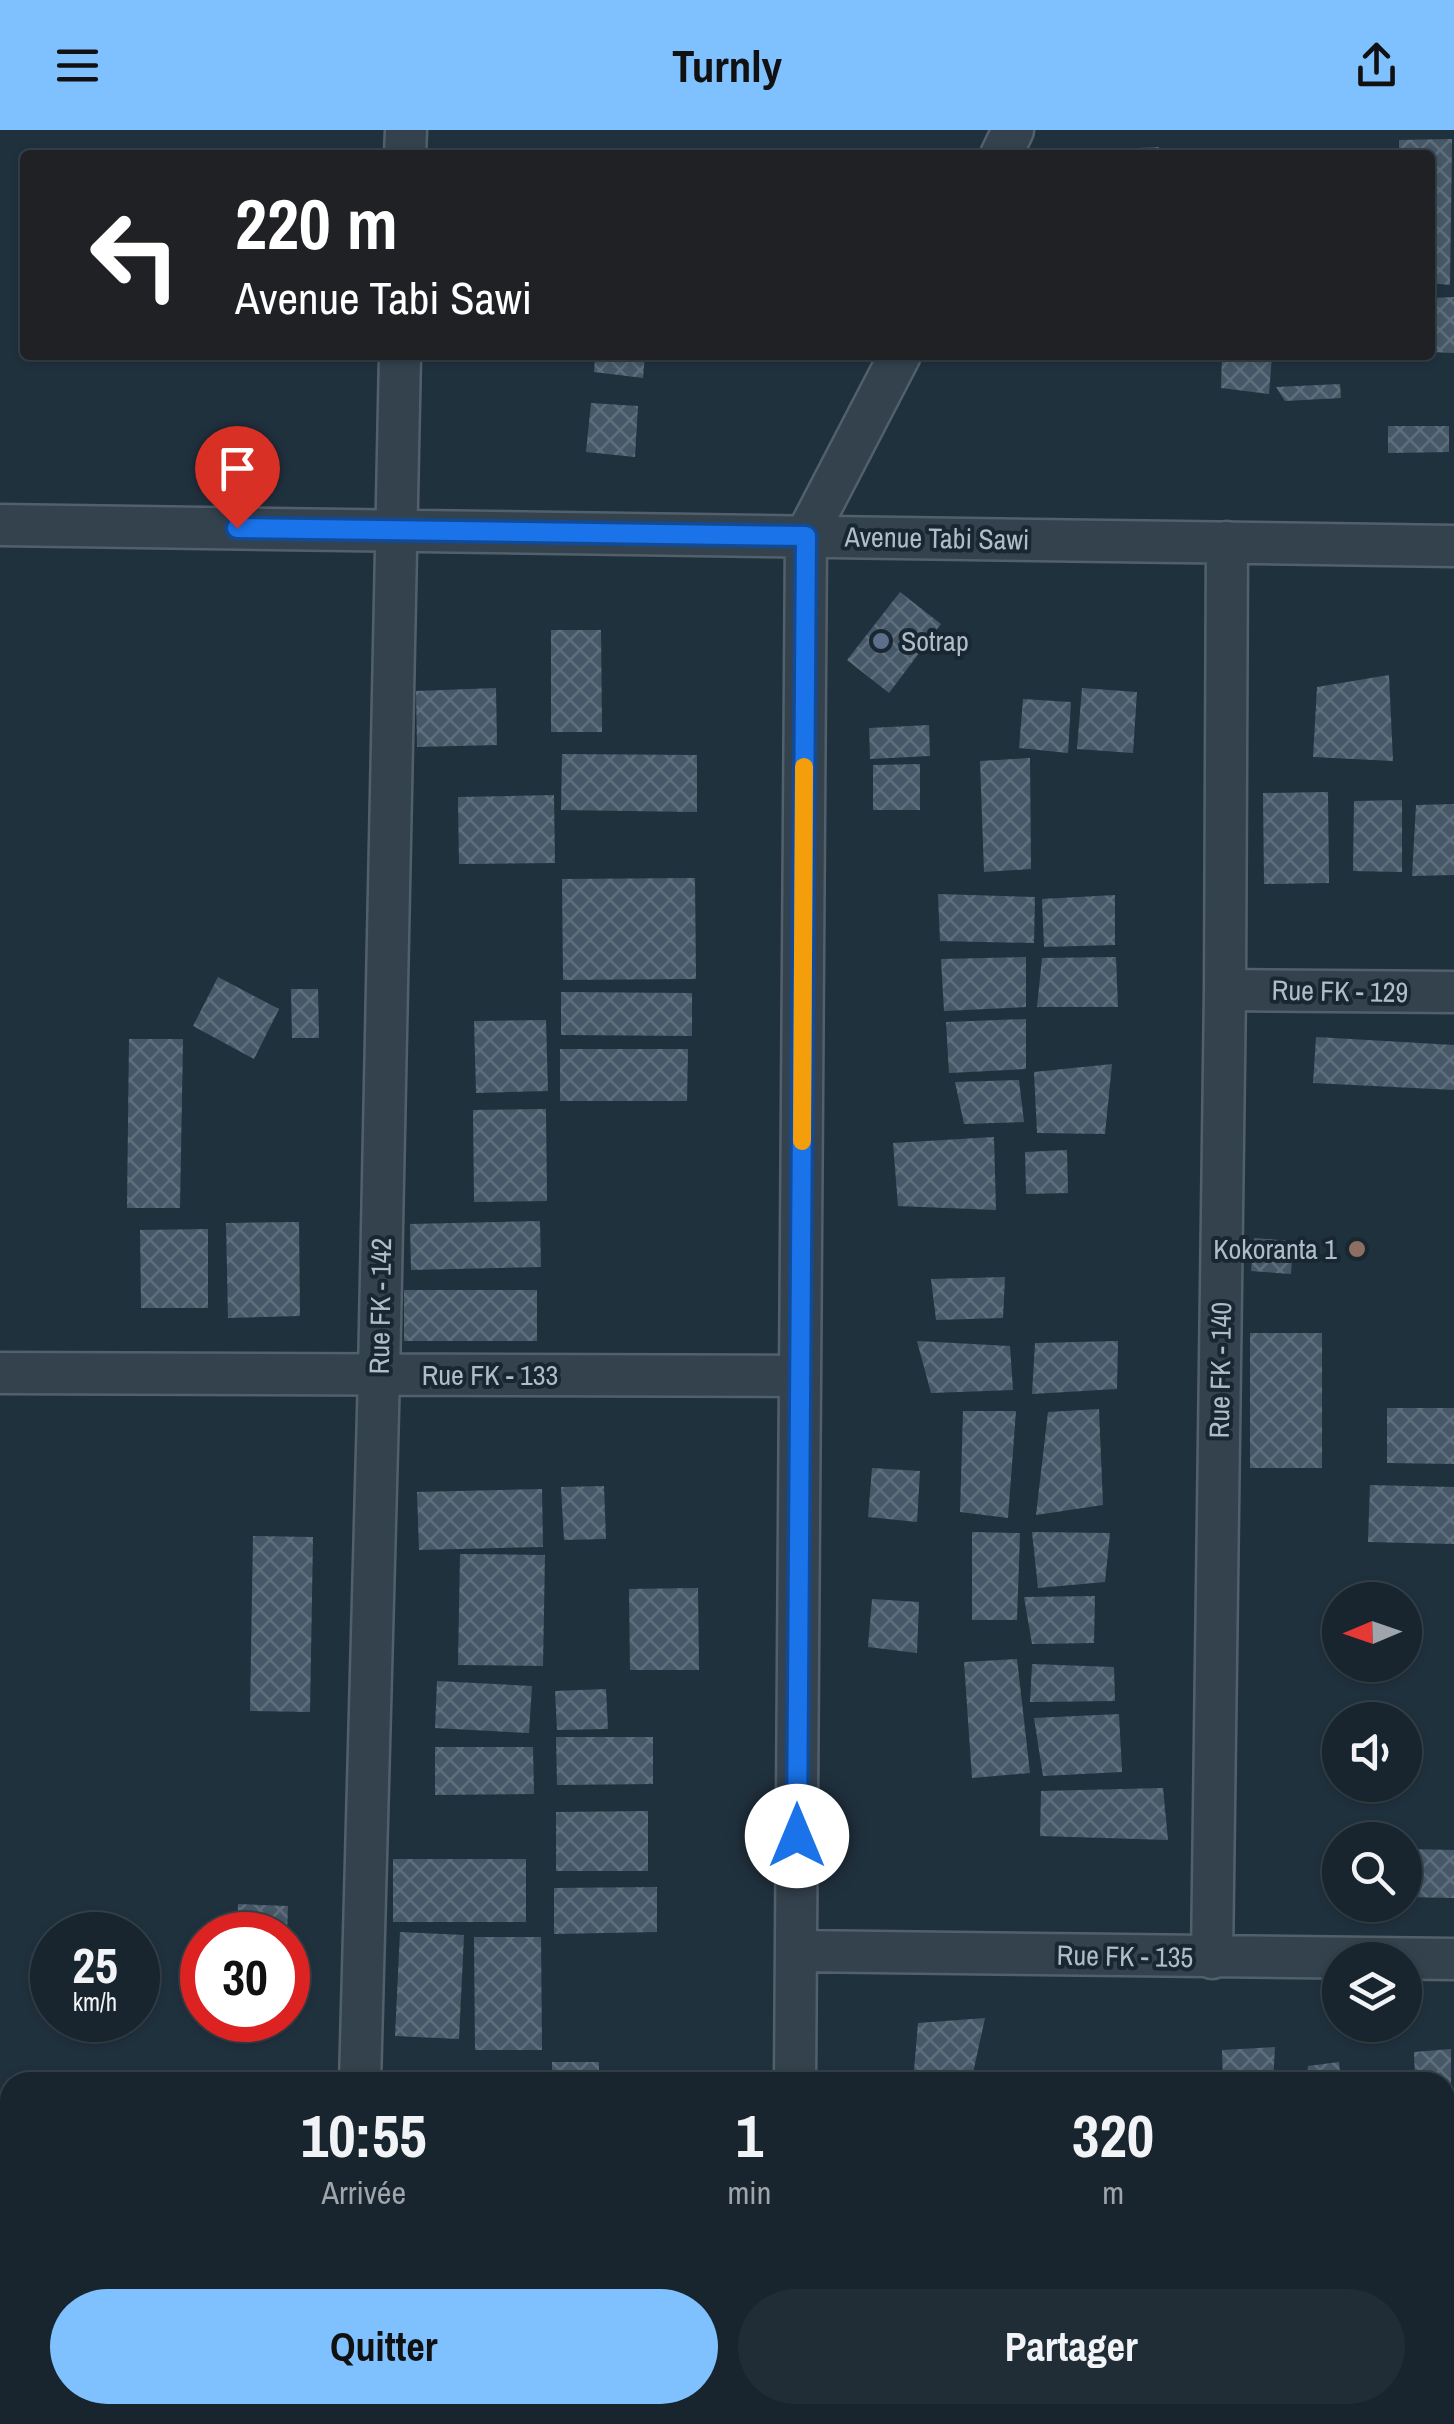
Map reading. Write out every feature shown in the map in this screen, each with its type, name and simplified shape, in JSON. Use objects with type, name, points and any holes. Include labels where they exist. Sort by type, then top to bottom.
[{"type":"street","name":"Rue FK - 142","points":[[360,2072],[400,360]]},
{"type":"street","points":[[794,2072],[806,536],[897,360]]},
{"type":"street","name":"Avenue Tabi Sawi","points":[[0,525],[1454,546]]},
{"type":"street","name":"Rue FK - 140","points":[[1212,1958],[1225,990],[1226,542]]},
{"type":"street","name":"Rue FK - 129","points":[[1225,990],[1454,992]]},
{"type":"street","name":"Rue FK - 133","points":[[0,1373],[800,1376]]},
{"type":"street","name":"Rue FK - 135","points":[[796,1951],[1454,1959]]},
{"type":"building","points":[[1452,139],[1450,285],[1435,284],[1435,150],[1399,150],[1399,140]]},
{"type":"building","points":[[1159,147],[1159,150],[1100,150]]},
{"type":"building","points":[[1454,297],[1454,353],[1435,352],[1435,298]]},
{"type":"building","points":[[595,360],[645,360],[643,378],[594,372]]},
{"type":"building","points":[[1222,360],[1272,360],[1269,394],[1221,388]]},
{"type":"building","points":[[1340,384],[1341,398],[1285,401],[1276,387]]},
{"type":"building","points":[[591,403],[638,406],[635,457],[586,452]]},
{"type":"building","points":[[1388,426],[1449,426],[1449,452],[1388,453]]},
{"type":"building","points":[[900,592],[941,624],[889,693],[847,660]]},
{"type":"building","points":[[551,630],[601,630],[602,732],[551,732]]},
{"type":"building","points":[[1389,675],[1393,761],[1313,757],[1317,687]]},
{"type":"building","points":[[496,688],[497,745],[417,747],[416,691]]},
{"type":"building","points":[[1082,688],[1137,692],[1133,753],[1077,749]]},
{"type":"building","points":[[1023,699],[1071,702],[1068,753],[1019,748]]},
{"type":"building","points":[[929,725],[930,756],[870,759],[869,728]]},
{"type":"building","points":[[562,754],[697,755],[697,812],[561,810]]},
{"type":"building","points":[[1030,758],[1031,869],[984,872],[980,761]]},
{"type":"building","points":[[920,764],[920,810],[873,810],[873,765]]},
{"type":"building","points":[[1328,792],[1329,883],[1264,884],[1263,793]]},
{"type":"building","points":[[554,795],[555,863],[459,864],[458,797]]},
{"type":"building","points":[[1402,800],[1402,872],[1353,871],[1354,801]]},
{"type":"building","points":[[1454,804],[1454,875],[1412,876],[1416,805]]},
{"type":"building","points":[[695,878],[696,979],[563,980],[562,879]]},
{"type":"building","points":[[938,894],[1035,897],[1034,943],[940,941]]},
{"type":"building","points":[[1115,895],[1115,945],[1044,947],[1042,899]]},
{"type":"building","points":[[1026,957],[1026,1007],[944,1011],[941,959]]},
{"type":"building","points":[[1116,957],[1118,1007],[1037,1007],[1042,958]]},
{"type":"building","points":[[218,977],[279,1009],[254,1059],[193,1026]]},
{"type":"building","points":[[291,989],[318,989],[319,1038],[292,1038]]},
{"type":"building","points":[[561,992],[692,993],[692,1036],[561,1035]]},
{"type":"building","points":[[1026,1019],[1026,1069],[949,1073],[946,1022]]},
{"type":"building","points":[[546,1020],[548,1091],[476,1093],[474,1021]]},
{"type":"building","points":[[1316,1037],[1454,1045],[1454,1090],[1313,1083]]},
{"type":"building","points":[[129,1039],[183,1039],[180,1208],[127,1208]]},
{"type":"building","points":[[560,1049],[688,1049],[687,1101],[560,1101]]},
{"type":"building","points":[[1112,1064],[1105,1134],[1037,1133],[1034,1072]]},
{"type":"building","points":[[1019,1080],[1024,1122],[964,1124],[955,1082]]},
{"type":"building","points":[[546,1109],[547,1201],[474,1202],[473,1110]]},
{"type":"building","points":[[994,1137],[996,1210],[898,1206],[893,1143]]},
{"type":"building","points":[[1067,1150],[1068,1193],[1026,1194],[1025,1152]]},
{"type":"building","points":[[540,1221],[541,1267],[411,1270],[410,1224]]},
{"type":"building","points":[[299,1222],[300,1316],[228,1318],[226,1223]]},
{"type":"building","points":[[208,1229],[208,1308],[141,1308],[140,1230]]},
{"type":"building","points":[[1254,1238],[1293,1241],[1291,1274],[1251,1271]]},
{"type":"building","points":[[1005,1277],[1003,1318],[936,1320],[931,1279]]},
{"type":"building","points":[[404,1290],[537,1290],[537,1341],[404,1341]]},
{"type":"building","points":[[1250,1333],[1322,1333],[1322,1468],[1250,1468]]},
{"type":"building","points":[[917,1341],[1010,1346],[1013,1390],[931,1393]]},
{"type":"building","points":[[1118,1341],[1117,1389],[1032,1394],[1035,1343]]},
{"type":"building","points":[[1387,1408],[1454,1408],[1454,1464],[1387,1463]]},
{"type":"building","points":[[1099,1409],[1103,1505],[1036,1515],[1048,1412]]},
{"type":"building","points":[[963,1411],[1016,1411],[1008,1518],[960,1512]]},
{"type":"building","points":[[872,1468],[920,1471],[917,1522],[868,1517]]},
{"type":"building","points":[[1370,1485],[1454,1487],[1454,1544],[1368,1542]]},
{"type":"building","points":[[604,1486],[606,1539],[564,1540],[561,1487]]},
{"type":"building","points":[[542,1489],[543,1547],[419,1550],[417,1492]]},
{"type":"building","points":[[972,1532],[1020,1533],[1017,1620],[972,1620]]},
{"type":"building","points":[[1032,1532],[1110,1533],[1105,1582],[1038,1588]]},
{"type":"building","points":[[253,1536],[313,1537],[310,1712],[250,1711]]},
{"type":"building","points":[[460,1554],[545,1555],[543,1666],[458,1665]]},
{"type":"building","points":[[698,1588],[699,1670],[630,1670],[629,1589]]},
{"type":"building","points":[[1095,1596],[1094,1643],[1032,1644],[1024,1597]]},
{"type":"building","points":[[872,1599],[919,1602],[917,1653],[868,1647]]},
{"type":"building","points":[[1017,1659],[1030,1773],[972,1778],[964,1662]]},
{"type":"building","points":[[1032,1664],[1114,1667],[1115,1701],[1030,1702]]},
{"type":"building","points":[[437,1681],[532,1686],[529,1733],[435,1728]]},
{"type":"building","points":[[606,1689],[608,1729],[557,1730],[555,1691]]},
{"type":"building","points":[[1119,1714],[1122,1772],[1043,1776],[1034,1718]]},
{"type":"building","points":[[556,1737],[653,1737],[653,1784],[557,1785]]},
{"type":"building","points":[[435,1747],[533,1747],[534,1794],[435,1795]]},
{"type":"building","points":[[1163,1788],[1168,1840],[1040,1836],[1041,1791]]},
{"type":"building","points":[[648,1811],[648,1871],[556,1871],[556,1812]]},
{"type":"building","points":[[1422,1849],[1454,1850],[1454,1898],[1422,1897]]},
{"type":"building","points":[[393,1859],[526,1859],[526,1922],[393,1922]]},
{"type":"building","points":[[657,1887],[657,1932],[554,1934],[554,1888]]},
{"type":"building","points":[[238,1904],[288,1906],[288,1912],[238,1912]]},
{"type":"building","points":[[400,1932],[464,1935],[459,2039],[395,2036]]},
{"type":"building","points":[[474,1937],[541,1937],[542,2050],[475,2050]]},
{"type":"building","points":[[985,2018],[973,2072],[914,2072],[918,2023]]},
{"type":"building","points":[[1275,2047],[1274,2072],[1223,2072],[1222,2050]]},
{"type":"building","points":[[1451,2049],[1451,2072],[1415,2072],[1414,2052]]},
{"type":"building","points":[[552,2062],[599,2062],[599,2072],[552,2072]]},
{"type":"building","points":[[1339,2062],[1340,2072],[1307,2072],[1308,2066]]},
{"type":"slow traffic","points":[[802,1141],[804,767]]},
{"type":"place","name":"Sotrap","points":[[881,641]]},
{"type":"place","name":"Kokoranta 1","points":[[1357,1249]]},
{"type":"route","points":[[237,528],[806,536],[797,1836]]}]
